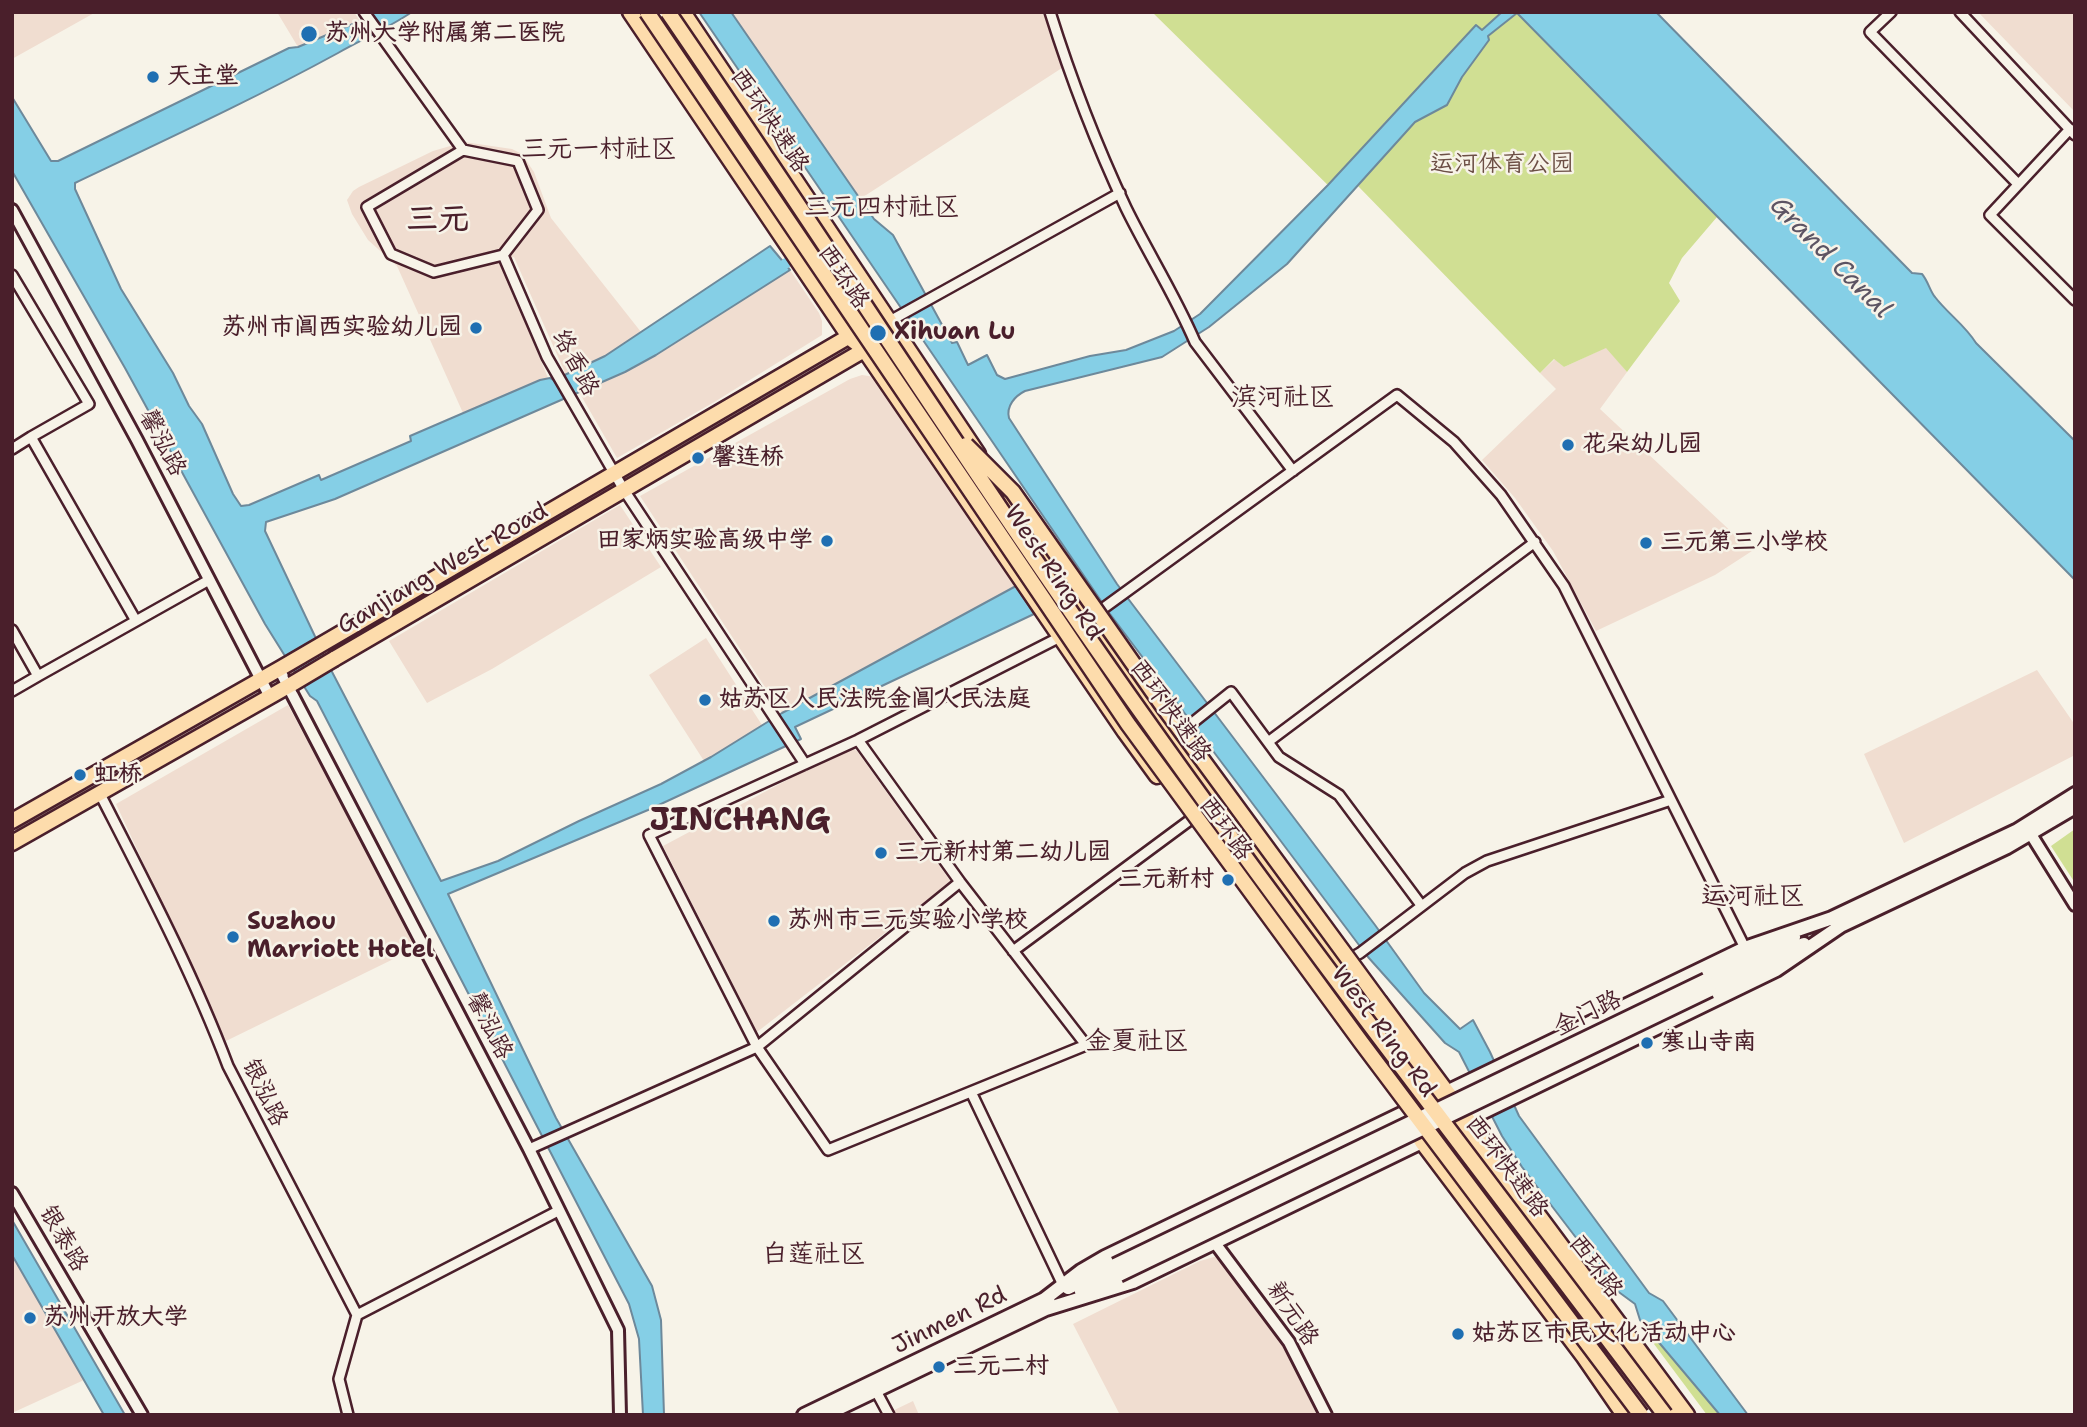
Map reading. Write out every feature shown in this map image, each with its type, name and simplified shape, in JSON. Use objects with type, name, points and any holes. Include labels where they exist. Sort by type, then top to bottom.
[{"type":"main road","points":[[630,12],[852,336],[879,342],[962,468],[1009,499]]},
{"type":"main road","name":"西环路","points":[[636,12],[852,336],[865,351],[1141,754],[1424,1141]]},
{"type":"main road","name":"West Ring Rd","points":[[647,12],[1128,724],[1641,1415]]},
{"type":"main road","name":"西环快速路","points":[[668,12],[1142,714],[1371,1026],[1665,1415]]},
{"type":"main road","name":"西环路","points":[[683,12],[1009,499],[1097,614],[1171,733],[1340,964],[1443,1095]]},
{"type":"main road","points":[[789,238],[814,244],[868,326]]},
{"type":"main road","name":"Ganjiang West Road","points":[[12,821],[280,669],[868,326],[889,323]]},
{"type":"main road","name":"Ganjiang West Road","points":[[12,843],[865,351],[879,342],[889,323]]},
{"type":"main road","points":[[943,422],[1013,492],[1165,709],[1380,1002],[1443,1095],[1687,1415]]},
{"type":"main road","points":[[534,521],[544,537]]},
{"type":"main road","name":"金门路","points":[[2028,830],[2075,794]]},
{"type":"main road","name":"金门路","points":[[1117,1270],[2075,807]]},
{"type":"main road","points":[[1044,1305],[1063,1285],[1105,1258],[1745,948],[1840,921]]},
{"type":"main road","points":[[1044,1305],[1121,1287],[1215,1243],[1776,970],[1840,921]]},
{"type":"main road","name":"西环路","points":[[1464,1122],[1677,1415]]},
{"type":"main road","points":[[1424,1141],[1624,1415]]},
{"type":"main road","points":[[1424,1141],[1631,1415]]},
{"type":"main road","name":"Jinmen Rd","points":[[803,1415],[874,1386],[1117,1270]]},
{"type":"main road","name":"Jinmen Rd","points":[[825,1415],[874,1386]]},
{"type":"street","points":[[364,12],[463,150]]},
{"type":"street","points":[[1050,12],[1072,82],[1120,193],[1195,342],[1293,471]]},
{"type":"street","points":[[1891,12],[1870,32],[2018,184]]},
{"type":"street","points":[[1961,12],[2072,132],[1990,215],[2075,300]]},
{"type":"street","points":[[463,150],[518,161],[538,210],[503,255],[434,272],[391,254],[367,207],[463,150]]},
{"type":"street","points":[[889,323],[1120,193]]},
{"type":"street","name":"馨泓路","points":[[12,210],[137,440],[270,696]]},
{"type":"street","name":"络香路","points":[[503,255],[547,357],[624,490],[805,765]]},
{"type":"street","points":[[12,275],[89,404],[12,449]]},
{"type":"street","points":[[858,740],[960,882],[1086,1045],[828,1150],[757,1047],[649,835],[858,740],[1061,638],[1397,395],[1454,442],[1501,495],[1535,541],[1570,597],[1745,948]]},
{"type":"street","points":[[32,438],[136,621]]},
{"type":"street","points":[[1268,742],[1535,541]]},
{"type":"street","points":[[12,691],[209,580]]},
{"type":"street","points":[[12,631],[38,676]]},
{"type":"street","name":"馨泓路","points":[[280,669],[534,1146],[558,1211],[618,1330],[620,1415]]},
{"type":"street","points":[[1141,754],[1171,733],[1191,724],[1231,692],[1279,757],[1339,795],[1421,905]]},
{"type":"street","name":"银泓路","points":[[99,792],[160,912],[214,1028],[228,1066],[357,1315]]},
{"type":"street","points":[[1311,984],[1360,953],[1465,873],[1487,861],[1671,800]]},
{"type":"street","points":[[1013,951],[1190,820]]},
{"type":"street","points":[[2028,830],[2075,905]]},
{"type":"street","points":[[534,1146],[757,1047],[960,882]]},
{"type":"street","points":[[971,1092],[1063,1285]]},
{"type":"street","name":"银泰路","points":[[12,1193],[142,1415]]},
{"type":"street","points":[[348,1415],[339,1379],[357,1315],[558,1211]]},
{"type":"street","name":"新元路","points":[[1215,1243],[1289,1342],[1326,1415]]},
{"type":"street","points":[[874,1386],[889,1415]]},
{"type":"shaded area","points":[[12,12],[96,12],[12,59]]},
{"type":"shaded area","name":"苏州大学附属第二医院","points":[[277,12],[354,12],[360,21],[298,47]]},
{"type":"shaded area","points":[[731,12],[1042,12],[1065,66],[860,199]]},
{"type":"shaded area","points":[[1978,12],[2075,12],[2075,112]]},
{"type":"shaded area","points":[[464,142],[512,149],[522,154],[534,172],[551,218],[641,332],[605,356],[566,375],[514,257],[500,262],[548,378],[463,413],[397,266],[368,240],[347,200],[359,187],[433,151]]},
{"type":"shaded area","points":[[790,270],[819,313],[822,335],[617,458],[579,392],[656,356]]},
{"type":"shaded area","points":[[1607,347],[1627,372],[1600,409],[1752,551],[1715,575],[1596,631],[1553,551],[1515,498],[1482,460],[1556,389],[1540,373],[1555,359],[1564,367]]},
{"type":"shaded area","name":"田家炳实验高级中学","points":[[862,375],[875,377],[1016,586],[782,713],[640,496],[850,379]]},
{"type":"shaded area","points":[[620,505],[661,567],[492,669],[427,703],[389,641]]},
{"type":"shaded area","name":"姑苏区人民法院金阊人民法庭","points":[[706,638],[762,725],[704,761],[649,675]]},
{"type":"shaded area","points":[[2037,670],[2075,725],[2075,755],[1904,843],[1864,754]]},
{"type":"shaded area","points":[[288,705],[418,947],[226,1041],[116,804]]},
{"type":"shaded area","points":[[849,747],[857,751],[951,882],[757,1032],[663,846]]},
{"type":"shaded area","points":[[1221,1255],[1260,1301],[1317,1415],[1120,1415],[1073,1324],[1200,1261]]},
{"type":"shaded area","name":"苏州开放大学","points":[[12,1256],[84,1380],[12,1413]]},
{"type":"shaded area","points":[[913,1401],[919,1415],[884,1415]]},
{"type":"green space","name":"运河体育公园","points":[[1152,12],[1517,12],[1717,217],[1682,258],[1669,283],[1680,301],[1627,372],[1606,348],[1564,367],[1554,359],[1540,373],[1358,186],[1343,200]]},
{"type":"green space","points":[[2075,829],[2075,883],[2051,846]]},
{"type":"green space","points":[[1657,1339],[1720,1415],[1707,1415],[1654,1344]]},
{"type":"water","points":[[372,12],[412,12],[273,87],[75,183],[75,189],[121,289],[202,424],[241,506],[319,475],[321,480],[411,441],[410,436],[540,380],[554,380],[605,356],[770,246],[790,270],[625,372],[335,499],[266,522],[265,531],[330,668],[441,881],[498,861],[661,784],[782,713],[1016,586],[1034,614],[795,727],[801,739],[648,810],[448,894],[556,1118],[652,1286],[661,1320],[664,1415],[643,1415],[639,1339],[629,1304],[317,701],[310,696],[265,624],[125,368],[12,171],[12,97],[51,161],[58,161],[289,48],[298,47],[360,21]]},
{"type":"water","name":"Grand Canal","points":[[699,12],[731,12],[874,219],[893,235],[952,343],[957,342],[968,365],[987,355],[997,375],[1005,379],[1090,356],[1126,350],[1174,331],[1200,314],[1328,185],[1476,25],[1482,30],[1502,12],[1656,12],[1912,273],[1922,274],[1935,297],[1976,343],[2075,441],[2075,580],[1517,13],[1488,36],[1489,40],[1462,77],[1447,105],[1415,122],[1287,264],[1209,327],[1162,357],[1025,391],[1010,406],[1009,418],[1117,584],[1424,993],[1460,1029],[1473,1020],[1519,1116],[1649,1293],[1663,1301],[1748,1415],[1720,1415],[1640,1320],[1635,1304],[1616,1290],[1522,1167],[1502,1136],[1459,1052],[1445,1043],[1368,957],[1110,614]]},
{"type":"water","points":[[12,1220],[125,1415],[104,1415],[12,1255]]},
{"type":"place","name":"苏州大学附属第二医院","points":[[309,34]]},
{"type":"place","name":"天主堂","points":[[153,77]]},
{"type":"place","name":"苏州市阊西实验幼儿园","points":[[476,328]]},
{"type":"place","name":"Xihuan Lu","points":[[878,333]]},
{"type":"place","name":"花朵幼儿园","points":[[1568,445]]},
{"type":"place","name":"馨连桥","points":[[698,458]]},
{"type":"place","name":"田家炳实验高级中学","points":[[827,541]]},
{"type":"place","name":"三元第三小学校","points":[[1646,543]]},
{"type":"place","name":"姑苏区人民法院金阊人民法庭","points":[[705,700]]},
{"type":"place","name":"虹桥","points":[[80,775]]},
{"type":"place","name":"三元新村第二幼儿园","points":[[881,853]]},
{"type":"place","name":"三元新村","points":[[1228,880]]},
{"type":"place","name":"苏州市三元实验小学校","points":[[774,921]]},
{"type":"place","name":"Suzhou Marriott Hotel","points":[[233,937]]},
{"type":"place","name":"寒山寺南","points":[[1647,1043]]},
{"type":"place","name":"苏州开放大学","points":[[30,1318]]},
{"type":"place","name":"姑苏区市民文化活动中心","points":[[1458,1334]]},
{"type":"place","name":"三元二村","points":[[939,1367]]},
{"type":"district","name":"三元一村社区","points":[[599,150]]},
{"type":"district","name":"三元四村社区","points":[[882,208]]},
{"type":"district","name":"三元","points":[[438,221]]},
{"type":"district","name":"滨河社区","points":[[1283,398]]},
{"type":"district","name":"JINCHANG","points":[[740,822]]},
{"type":"district","name":"运河社区","points":[[1753,897]]},
{"type":"district","name":"金夏社区","points":[[1137,1042]]},
{"type":"district","name":"白莲社区","points":[[814,1255]]}]
